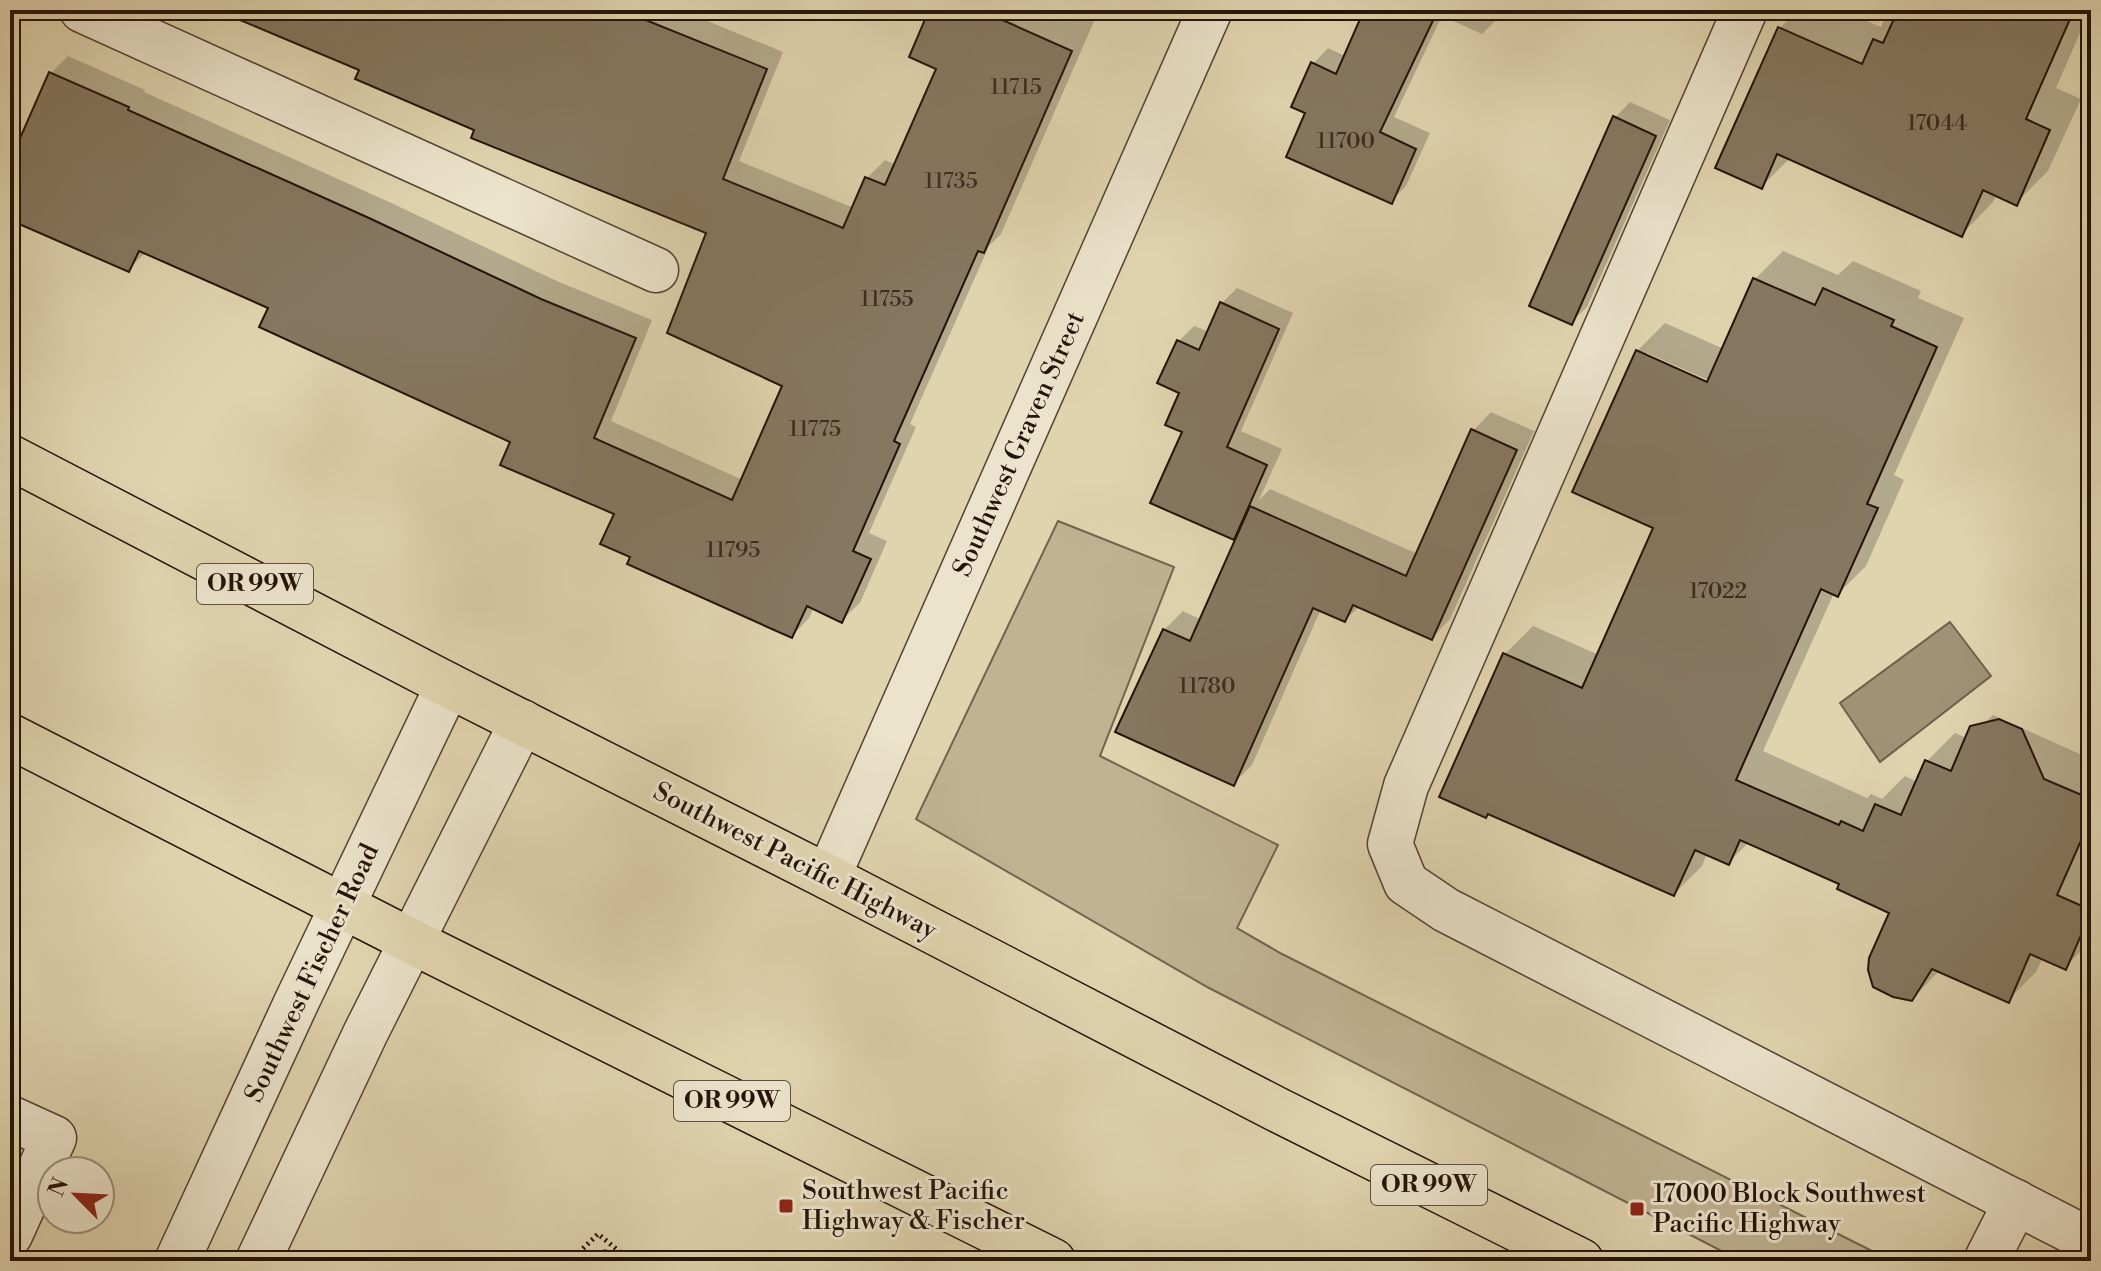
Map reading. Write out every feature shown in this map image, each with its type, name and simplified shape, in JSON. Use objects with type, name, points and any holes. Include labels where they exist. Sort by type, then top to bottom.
[{"type":"highway","name":"Southwest Pacific Highway","points":[[10,457],[1276,1109],[1581,1261]]},
{"type":"highway","name":"OR 99W","points":[[10,736],[343,907],[1053,1261]]},
{"type":"street","points":[[82,10],[656,270]]},
{"type":"street","name":"Southwest Graven Street","points":[[828,877],[1210,10]]},
{"type":"street","points":[[1745,10],[1406,786],[1390,844],[1406,883],[1446,910],[2091,1241]]},
{"type":"street","name":"Southwest Fischer Road","points":[[177,1261],[448,685]]},
{"type":"street","points":[[258,1261],[411,941],[522,722]]},
{"type":"street","points":[[10,1118],[54,1138],[24,1171],[11,1231]]},
{"type":"street","points":[[1986,1261],[2016,1202]]},
{"type":"path","points":[[570,1261],[598,1234],[631,1261]]},
{"type":"path","points":[[669,1261],[676,1257],[696,1261]]},
{"type":"shaded area","points":[[1058,521],[1174,567],[1100,756],[1278,845],[1237,928],[1282,954],[1884,1257],[1882,1261],[1741,1261],[1209,988],[916,819]]},
{"type":"shaded area","points":[[1950,622],[1991,676],[1880,762],[1840,703]]},
{"type":"shaded area","points":[[605,1250],[625,1261],[586,1261],[595,1253]]},
{"type":"building","points":[[216,10],[621,10],[767,69],[723,179],[843,228],[865,177],[885,185],[936,69],[909,57],[929,10],[980,10],[1072,51],[984,253],[978,251],[894,441],[900,444],[853,551],[871,559],[842,623],[807,606],[792,638],[627,564],[630,557],[600,544],[614,514],[500,465],[510,442],[259,327],[268,308],[139,251],[129,272],[10,220],[10,161],[49,72],[541,299],[636,338],[594,438],[732,500],[782,386],[667,333],[706,233],[471,138],[474,130],[355,79],[359,70]]},
{"type":"building","points":[[1364,10],[1438,10],[1380,132],[1416,149],[1392,204],[1286,157],[1305,113],[1291,107],[1311,62],[1336,74]]},
{"type":"building","points":[[1898,10],[2074,10],[2026,119],[2050,130],[2017,206],[1983,190],[1962,237],[1777,154],[1762,189],[1715,168],[1778,27],[1862,64],[1873,39],[1883,43]]},
{"type":"building","points":[[1613,116],[1656,136],[1572,325],[1529,306]]},
{"type":"building","points":[[1753,278],[1815,305],[1823,288],[1894,320],[1891,326],[1937,347],[1867,504],[1878,508],[1838,597],[1821,589],[1736,780],[1839,825],[1841,821],[1863,831],[1875,804],[1901,815],[1925,760],[1951,771],[1970,726],[1999,719],[2022,729],[2044,779],[2091,799],[2091,818],[2057,895],[2091,912],[2066,970],[2030,954],[2009,1003],[1932,969],[1912,1001],[1893,997],[1873,987],[1868,970],[1869,958],[1889,913],[1837,889],[1839,884],[1740,840],[1729,865],[1695,850],[1674,896],[1488,814],[1486,818],[1439,797],[1503,653],[1582,688],[1653,528],[1572,492],[1636,350],[1707,382]]},
{"type":"building","points":[[1220,302],[1279,329],[1227,447],[1267,465],[1234,540],[1150,503],[1182,432],[1165,425],[1179,393],[1157,383],[1177,340],[1199,350]]},
{"type":"building","points":[[1471,429],[1517,450],[1432,640],[1353,605],[1345,622],[1313,608],[1234,786],[1115,732],[1163,629],[1190,641],[1250,506],[1406,576]]},
{"type":"place","name":"Southwest Pacific Highway & Fischer","points":[[786,1206]]},
{"type":"place","name":"17000 Block Southwest Pacific Highway","points":[[1637,1209]]}]
